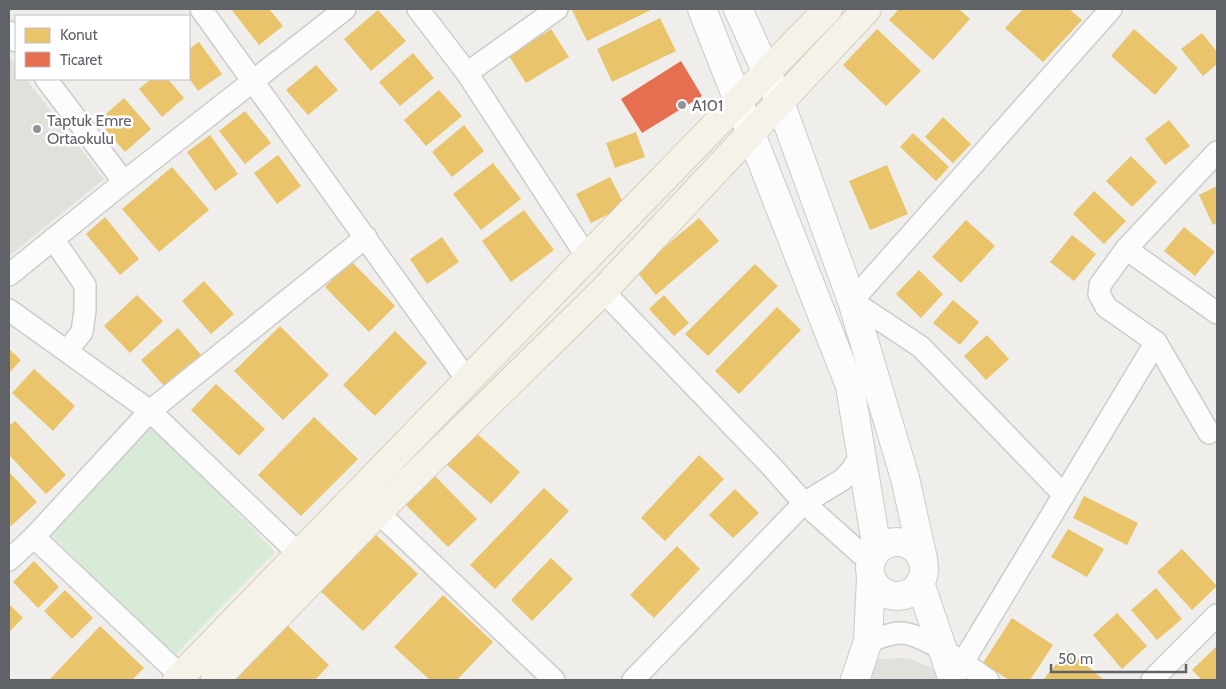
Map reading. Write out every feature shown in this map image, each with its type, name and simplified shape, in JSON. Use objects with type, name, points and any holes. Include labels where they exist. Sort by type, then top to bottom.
[{"type":"main road","points":[[215,680],[368,503],[468,381],[737,100],[828,9]]},
{"type":"main road","points":[[179,678],[300,554],[368,503],[603,291],[867,9]]},
{"type":"street","points":[[201,9],[468,381]]},
{"type":"street","points":[[9,275],[124,182],[345,9]]},
{"type":"street","points":[[418,9],[467,73],[587,257]]},
{"type":"street","points":[[467,73],[557,9]]},
{"type":"street","points":[[702,9],[850,386],[862,453],[873,564],[878,589],[887,594],[897,596],[917,579]]},
{"type":"street","points":[[738,9],[768,70],[852,302],[905,478],[917,579],[868,641]]},
{"type":"street","points":[[852,302],[1111,9]]},
{"type":"street","points":[[47,80],[124,182]]},
{"type":"street","points":[[1215,435],[1156,342],[1106,307],[1099,294],[1100,285],[1126,249],[1217,152]]},
{"type":"street","points":[[9,560],[34,536],[150,411],[366,237]]},
{"type":"street","points":[[53,239],[85,285],[86,310],[82,332],[67,352]]},
{"type":"street","points":[[1126,249],[1217,313]]},
{"type":"street","points":[[603,291],[772,467],[804,503],[873,564]]},
{"type":"street","points":[[852,302],[921,347],[1064,495]]},
{"type":"street","points":[[9,310],[150,411],[300,554]]},
{"type":"street","points":[[953,664],[1064,495],[1156,342]]},
{"type":"street","points":[[634,680],[804,503],[842,480],[852,471],[862,453]]},
{"type":"street","points":[[368,503],[554,680]]},
{"type":"street","points":[[34,536],[179,678]]},
{"type":"street","points":[[854,680],[868,641],[873,564],[884,544],[900,541],[912,545],[917,579],[953,664]]},
{"type":"street","points":[[1152,680],[1217,615]]},
{"type":"street","points":[[868,641],[900,632],[919,638],[953,664],[988,680]]},
{"type":"shaded area","name":"Taptuk Emre Ortaokulu","points":[[9,56],[15,64],[15,80],[27,80],[104,179],[9,256]]},
{"type":"shaded area","points":[[908,658],[935,669],[938,680],[872,680],[874,659]]},
{"type":"green space","points":[[152,424],[275,552],[173,657],[47,531]]},
{"type":"building: Konut","points":[[231,9],[269,9],[283,26],[259,45]]},
{"type":"building: Konut","points":[[573,9],[653,9],[587,41]]},
{"type":"building: Konut","points":[[899,9],[959,9],[970,19],[933,60],[889,20]]},
{"type":"building: Konut","points":[[1023,9],[1069,9],[1082,20],[1043,62],[1005,28]]},
{"type":"building: Konut","points":[[378,10],[406,41],[371,71],[344,39]]},
{"type":"building: Konut","points":[[660,18],[676,51],[612,82],[597,49]]},
{"type":"building: Konut","points":[[551,29],[569,57],[526,83],[509,56]]},
{"type":"building: Konut","points":[[877,29],[921,71],[886,106],[843,65]]},
{"type":"building: Konut","points":[[1134,29],[1178,68],[1155,95],[1111,56]]},
{"type":"building: Konut","points":[[1202,33],[1217,52],[1217,64],[1203,76],[1181,49]]},
{"type":"building: Konut","points":[[199,42],[222,74],[198,91],[190,79],[190,48]]},
{"type":"building: Konut","points":[[413,53],[434,78],[400,106],[379,82]]},
{"type":"building: Konut","points":[[316,65],[338,90],[308,115],[286,90]]},
{"type":"building: Konut","points":[[150,80],[169,80],[184,98],[162,117],[139,89]]},
{"type":"building: Konut","points":[[439,90],[462,116],[426,146],[404,120]]},
{"type":"building: Konut","points":[[124,98],[151,129],[125,152],[98,121]]},
{"type":"building: Konut","points":[[245,111],[271,143],[245,164],[219,131]]},
{"type":"building: Konut","points":[[943,117],[971,144],[953,163],[925,137]]},
{"type":"building: Konut","points":[[1169,120],[1190,146],[1165,165],[1145,139]]},
{"type":"building: Konut","points":[[464,125],[484,151],[452,177],[432,152]]},
{"type":"building: Konut","points":[[636,132],[645,157],[615,168],[606,143]]},
{"type":"building: Konut","points":[[913,133],[949,167],[936,181],[900,147]]},
{"type":"building: Konut","points":[[210,135],[238,174],[215,191],[187,152]]},
{"type":"building: Konut","points":[[278,155],[301,186],[277,204],[254,173]]},
{"type":"building: Konut","points":[[1131,156],[1157,182],[1132,207],[1106,181]]},
{"type":"building: Konut","points":[[493,163],[521,199],[481,230],[453,194]]},
{"type":"building: Konut","points":[[887,165],[908,214],[870,230],[849,181]]},
{"type":"building: Konut","points":[[172,167],[209,210],[159,252],[122,209]]},
{"type":"building: Konut","points":[[610,177],[625,206],[591,223],[576,194]]},
{"type":"building: Konut","points":[[1217,186],[1217,223],[1213,225],[1199,195]]},
{"type":"building: Konut","points":[[1094,191],[1126,221],[1104,244],[1073,214]]},
{"type":"building: Konut","points":[[524,210],[554,250],[511,282],[482,241]]},
{"type":"building: Konut","points":[[105,217],[139,259],[120,275],[86,234]]},
{"type":"building: Konut","points":[[699,218],[719,241],[656,295],[636,271]]},
{"type":"building: Konut","points":[[966,220],[995,246],[961,283],[932,257]]},
{"type":"building: Konut","points":[[1184,227],[1215,252],[1195,276],[1164,251]]},
{"type":"building: Konut","points":[[1072,235],[1096,254],[1074,281],[1050,262]]},
{"type":"building: Konut","points":[[442,237],[459,262],[427,284],[410,259]]},
{"type":"building: Konut","points":[[351,261],[395,306],[369,332],[325,287]]},
{"type":"building: Konut","points":[[755,264],[778,286],[708,356],[685,334]]},
{"type":"building: Konut","points":[[919,270],[943,294],[921,318],[896,294]]},
{"type":"building: Konut","points":[[204,281],[234,314],[211,334],[182,301]]},
{"type":"building: Konut","points":[[137,295],[163,321],[130,353],[104,326]]},
{"type":"building: Konut","points":[[664,295],[689,323],[674,336],[649,309]]},
{"type":"building: Konut","points":[[953,300],[979,322],[960,345],[933,323]]},
{"type":"building: Konut","points":[[777,307],[801,330],[739,394],[715,371]]},
{"type":"building: Konut","points":[[280,326],[329,375],[283,420],[234,371]]},
{"type":"building: Konut","points":[[178,328],[202,356],[166,388],[141,360]]},
{"type":"building: Konut","points":[[395,331],[427,363],[375,416],[343,385]]},
{"type":"building: Konut","points":[[987,335],[1009,359],[986,380],[964,356]]},
{"type":"building: Konut","points":[[9,349],[21,360],[9,373]]},
{"type":"building: Konut","points":[[34,369],[75,406],[53,431],[12,393]]},
{"type":"building: Konut","points":[[216,384],[265,429],[239,456],[191,410]]},
{"type":"building: Konut","points":[[314,417],[358,459],[301,516],[258,475]]},
{"type":"building: Konut","points":[[15,421],[66,475],[46,494],[9,455],[9,426]]},
{"type":"building: Konut","points":[[474,431],[520,472],[491,504],[445,463]]},
{"type":"building: Konut","points":[[699,455],[724,479],[665,541],[641,518]]},
{"type":"building: Konut","points":[[9,472],[37,502],[11,526],[9,524]]},
{"type":"building: Konut","points":[[433,474],[477,519],[448,547],[404,503]]},
{"type":"building: Konut","points":[[544,488],[569,511],[495,589],[470,565]]},
{"type":"building: Konut","points":[[735,489],[759,513],[733,538],[709,515]]},
{"type":"building: Konut","points":[[1084,496],[1138,523],[1127,545],[1073,518]]},
{"type":"building: Konut","points":[[1068,529],[1104,549],[1087,577],[1051,557]]},
{"type":"building: Konut","points":[[374,533],[418,574],[363,631],[319,590]]},
{"type":"building: Konut","points":[[677,546],[700,569],[654,618],[630,595]]},
{"type":"building: Konut","points":[[1182,549],[1217,586],[1192,610],[1157,572]]},
{"type":"building: Konut","points":[[551,558],[573,579],[532,621],[511,600]]},
{"type":"building: Konut","points":[[34,561],[59,587],[38,608],[13,582]]},
{"type":"building: Konut","points":[[1156,588],[1182,619],[1157,640],[1131,610]]},
{"type":"building: Konut","points":[[65,590],[93,618],[72,639],[44,611]]},
{"type":"building: Konut","points":[[443,595],[493,642],[457,680],[430,680],[394,647]]},
{"type":"building: Konut","points":[[9,604],[23,618],[9,632]]},
{"type":"building: Konut","points":[[1117,613],[1147,646],[1122,669],[1093,635]]},
{"type":"building: Konut","points":[[1012,618],[1053,645],[1030,680],[1009,680],[983,663]]},
{"type":"building: Konut","points":[[285,623],[329,665],[315,680],[232,680]]},
{"type":"building: Konut","points":[[100,626],[144,668],[132,680],[49,680]]},
{"type":"building: Konut","points":[[1216,647],[1217,680],[1202,680],[1192,670]]},
{"type":"building: Konut","points":[[1068,650],[1104,680],[1043,680]]},
{"type":"building: Ticaret","points":[[681,61],[702,96],[642,133],[621,99]]},
{"type":"place","name":"A101","points":[[682,105]]},
{"type":"place","name":"Taptuk Emre Ortaokulu","points":[[37,129]]}]
